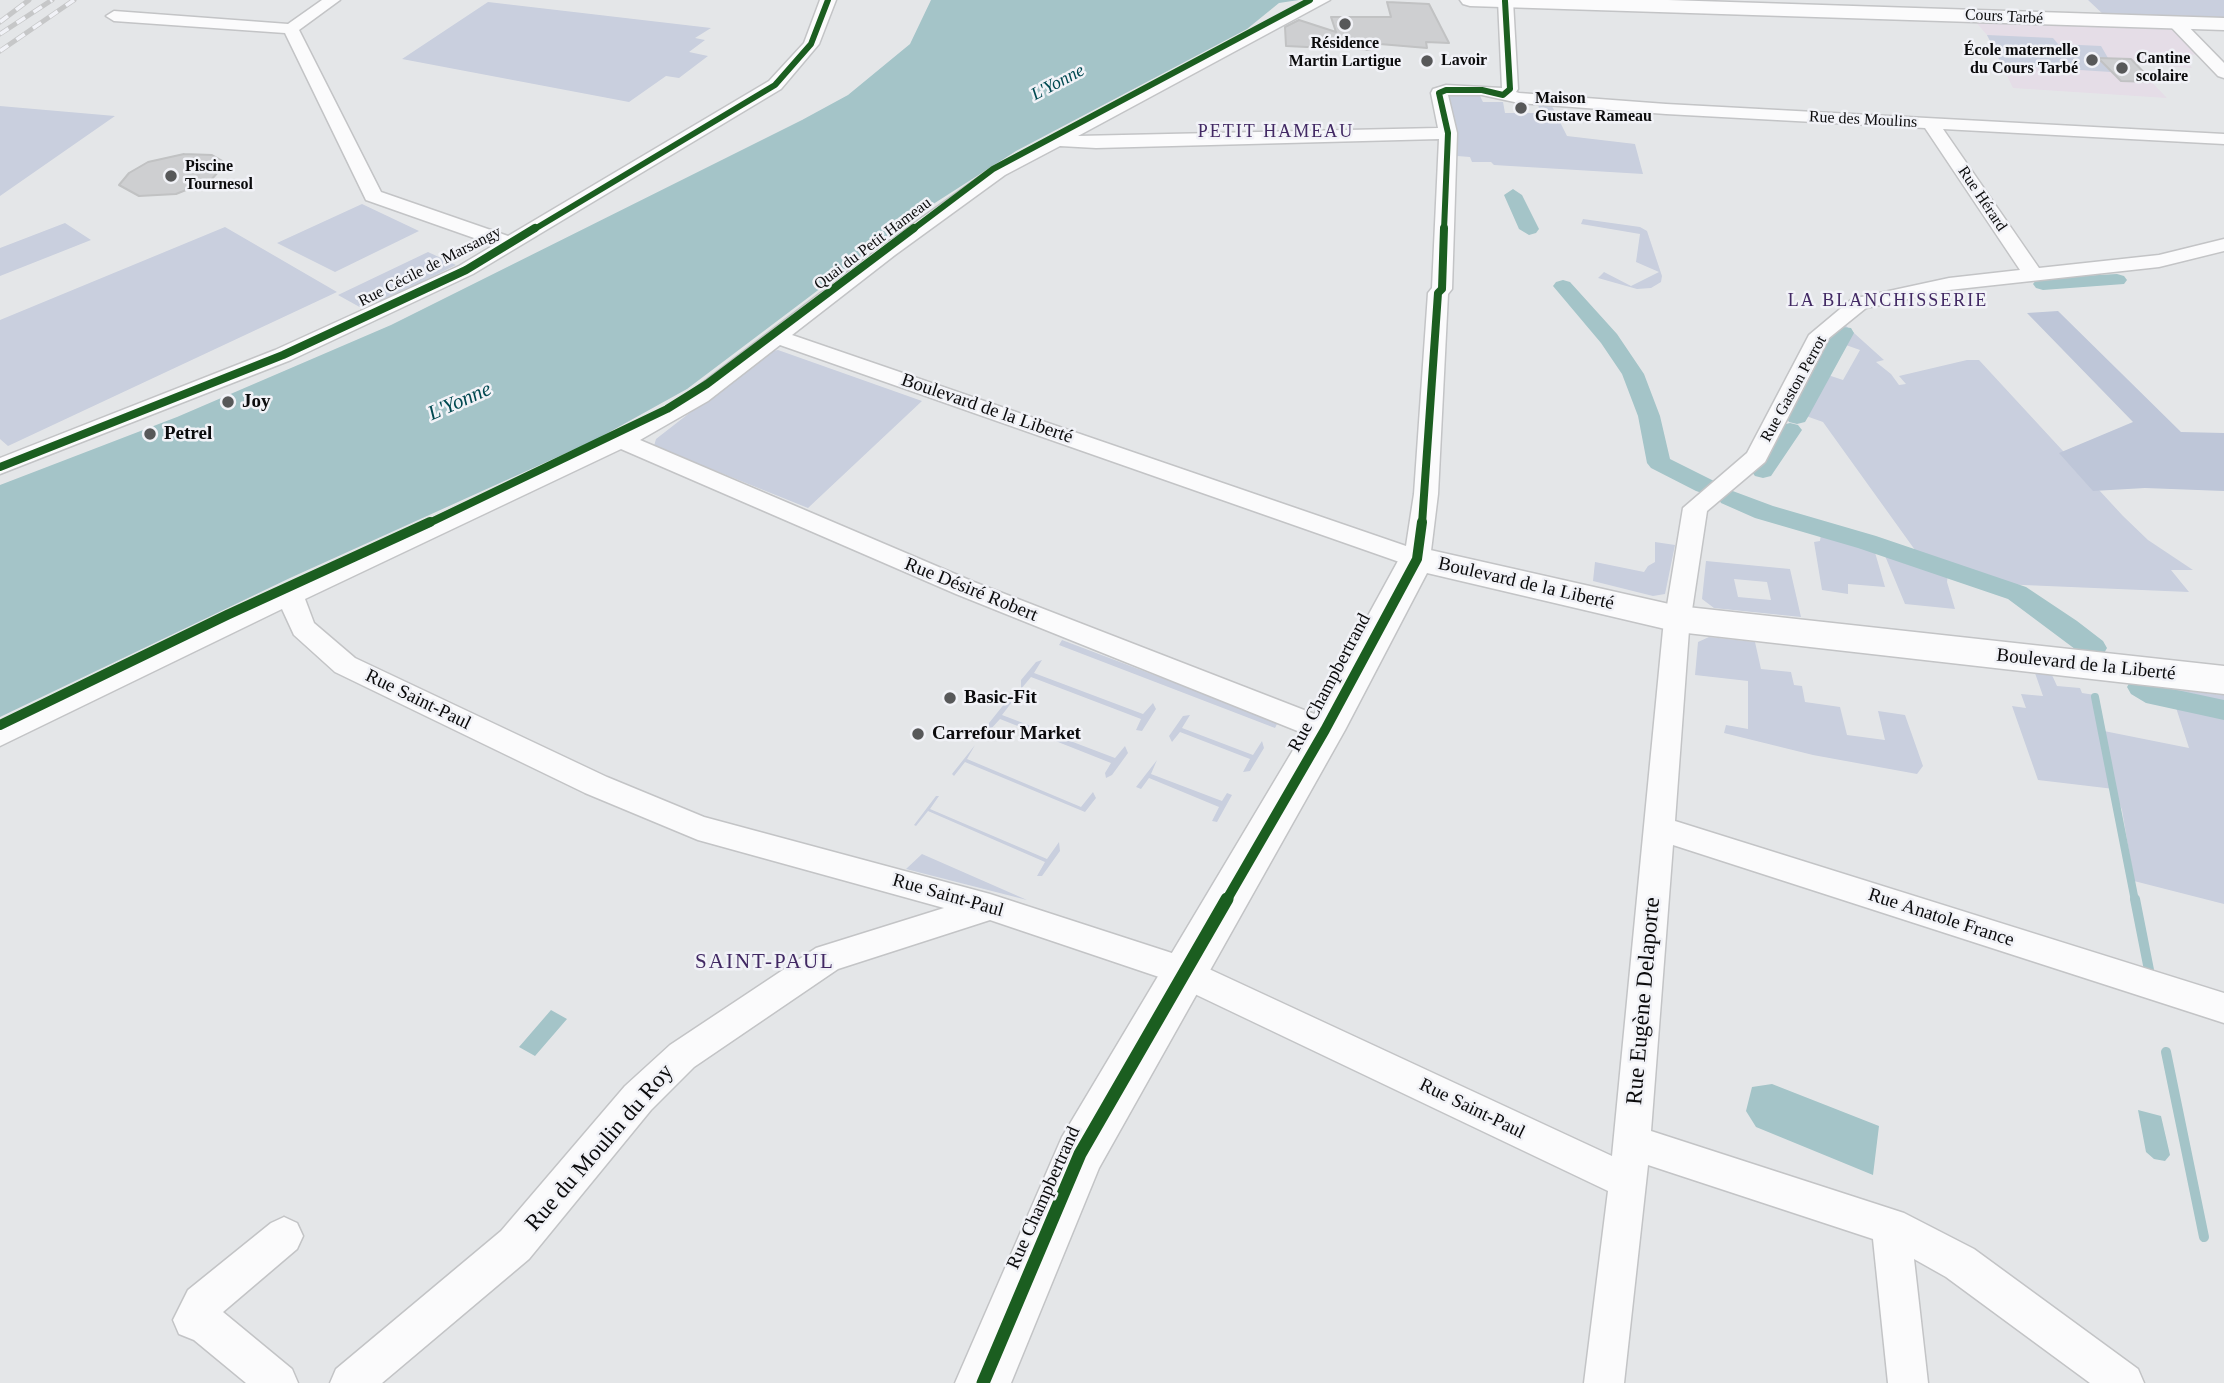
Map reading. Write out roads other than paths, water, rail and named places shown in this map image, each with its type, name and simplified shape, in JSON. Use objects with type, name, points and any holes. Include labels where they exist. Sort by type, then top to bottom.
[{"type":"street","points":[[114,16],[291,29],[332,0]]},
{"type":"street","name":"Rue Cécile de Marsangy","points":[[11,462],[284,355],[466,270],[512,244],[775,85],[811,44],[828,0]]},
{"type":"street","name":"Quai du Petit Hameau","points":[[0,735],[134,668],[654,425],[700,396],[888,251],[999,171],[1322,0]]},
{"type":"street","name":"Cours Tarbé","points":[[1470,0],[2090,21]]},
{"type":"street","name":"Cours Tarbé","points":[[2069,0],[2090,21]]},
{"type":"street","points":[[1503,94],[1510,89],[1505,1]]},
{"type":"street","points":[[2090,21],[2224,24]]},
{"type":"street","points":[[2176,23],[2224,73]]},
{"type":"street","points":[[291,29],[373,196],[512,244]]},
{"type":"street","points":[[2203,50],[2224,49]]},
{"type":"street","name":"Rue Champbertrand","points":[[983,1383],[1080,1154],[1325,730],[1417,559],[1426,494],[1438,293],[1442,289],[1448,134],[1439,93],[1450,90],[1482,90],[1503,94]]},
{"type":"street","name":"Rue des Moulins","points":[[1503,94],[1519,98],[1666,109],[2224,139]]},
{"type":"street","name":"Rue Hérard","points":[[1931,124],[2033,274]]},
{"type":"street","points":[[1055,140],[1096,143],[1448,134]]},
{"type":"street","name":"Rue Gaston Perrot","points":[[1678,619],[1695,508],[1756,457],[1820,335],[1859,303],[1950,284],[2159,261],[2224,245]]},
{"type":"street","name":"Boulevard de la Liberté","points":[[777,337],[1417,559],[1678,619],[2224,680]]},
{"type":"street","name":"Rue Désiré Robert","points":[[622,440],[965,588],[1325,730]]},
{"type":"street","name":"Rue Saint-Paul","points":[[290,596],[303,628],[345,665],[596,785],[698,828],[990,907],[1184,972],[1628,1182]]},
{"type":"street","name":"Rue Eugène Delaporte","points":[[1604,1383],[1632,1142],[1678,619]]},
{"type":"street","name":"Rue Anatole France","points":[[1658,828],[2224,1008]]},
{"type":"street","name":"Rue du Moulin du Roy","points":[[350,1383],[515,1245],[638,1098],[682,1056],[828,958],[990,907]]},
{"type":"street","points":[[1632,1142],[1891,1226],[1959,1263],[2124,1383]]},
{"type":"street","points":[[1891,1226],[1908,1383]]},
{"type":"street","points":[[278,1383],[208,1326],[193,1320],[202,1304],[284,1236]]},
{"type":"water","name":"L'Yonne","points":[[931,0],[1299,0],[1279,3],[1247,29],[1016,151],[927,208],[687,389],[595,440],[290,578],[0,717],[0,485],[177,417],[391,325],[802,120],[848,95],[910,44]]},
{"type":"water","points":[[551,1010],[567,1019],[535,1056],[519,1047]]},
{"type":"water","points":[[1772,1084],[1879,1126],[1873,1175],[1756,1127],[1746,1111],[1752,1087]]},
{"type":"water","points":[[2138,1110],[2161,1116],[2170,1155],[2165,1161],[2154,1159],[2146,1152]]},
{"type":"waterway","points":[[1513,195],[1529,229]]},
{"type":"waterway","points":[[2043,284],[2117,280]]},
{"type":"waterway","points":[[1563,286],[1609,339],[1633,374],[1649,416],[1659,463],[1705,486]]},
{"type":"waterway","points":[[1797,417],[1843,333]]},
{"type":"waterway","points":[[1763,471],[1790,430]]},
{"type":"waterway","points":[[1730,498],[1764,512],[1867,542],[2017,593],[2093,648]]},
{"type":"waterway","points":[[2141,687],[2156,696],[2224,710]]},
{"type":"waterway","points":[[2095,697],[2135,901]]},
{"type":"waterway","points":[[2135,899],[2149,970]]},
{"type":"waterway","points":[[2166,1052],[2204,1237]]},
{"type":"railway","points":[[0,22],[29,0]]},
{"type":"railway","points":[[0,34],[52,0]]},
{"type":"railway","points":[[0,51],[74,0]]},
{"type":"place","name":"Résidence Martin Lartigue","points":[[1345,24]]},
{"type":"place","name":"École maternelle du Cours Tarbé","points":[[2092,60]]},
{"type":"place","name":"Lavoir","points":[[1427,61]]},
{"type":"place","name":"Cantine scolaire","points":[[2122,68]]},
{"type":"place","name":"Maison Gustave Rameau","points":[[1521,108]]},
{"type":"place","name":"Piscine Tournesol","points":[[171,176]]},
{"type":"place","name":"Joy","points":[[228,402]]},
{"type":"place","name":"Petrel","points":[[150,434]]},
{"type":"place","name":"Basic-Fit","points":[[950,698]]},
{"type":"place","name":"Carrefour Market","points":[[918,734]]},
{"type":"district","name":"PETIT HAMEAU","points":[[1276,132]]},
{"type":"district","name":"LA BLANCHISSERIE","points":[[1888,301]]},
{"type":"district","name":"SAINT-PAUL","points":[[765,962]]}]
